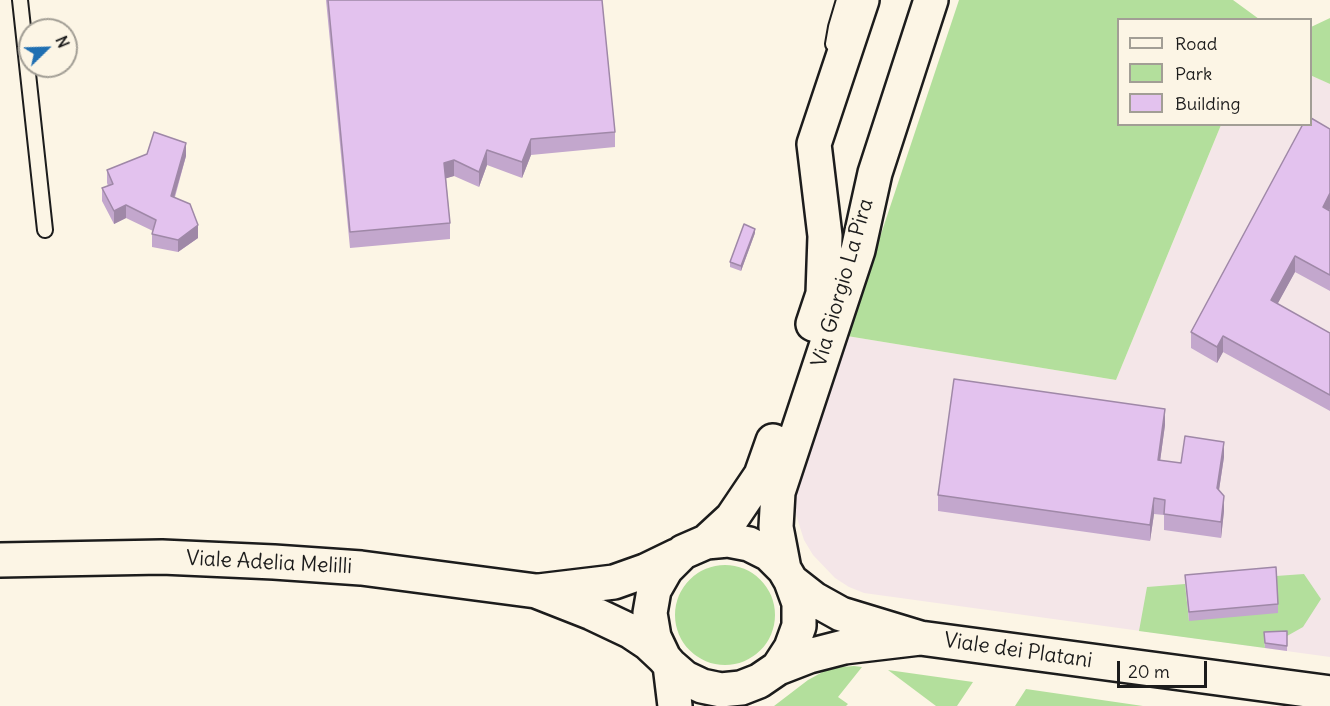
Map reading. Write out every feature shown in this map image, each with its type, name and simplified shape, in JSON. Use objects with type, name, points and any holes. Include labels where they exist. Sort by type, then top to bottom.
[{"type":"main road","name":"Via Giorgio La Pira","points":[[695,547],[732,518],[761,476],[823,294],[825,236],[814,144],[862,0]]},
{"type":"main road","name":"Via Giorgio La Pira","points":[[788,575],[776,527],[778,492],[858,250],[875,173],[931,0]]},
{"type":"main road","points":[[536,591],[614,582],[645,571],[695,547],[728,540],[749,544],[769,554],[814,599],[841,614],[920,638]]},
{"type":"main road","points":[[675,706],[667,662],[654,636],[650,613],[654,590],[666,569],[695,547]]},
{"type":"main road","name":"Viale Adelia Melilli","points":[[0,560],[162,557],[274,562],[361,568],[536,591]]},
{"type":"main road","points":[[724,706],[768,675],[792,648],[799,626],[799,603],[788,575]]},
{"type":"main road","points":[[536,591],[630,631],[648,643],[685,678],[702,686],[721,690],[741,688],[809,656],[844,646],[920,638]]},
{"type":"main road","name":"Viale dei Platani","points":[[920,638],[1330,693]]},
{"type":"lane","points":[[20,0],[45,230]]},
{"type":"lane","points":[[821,118],[836,27],[844,0]]},
{"type":"shaded area","points":[[1312,75],[1330,84],[1330,657],[864,593],[835,578],[813,555],[804,540],[792,502],[847,336],[1116,380],[1221,126],[1312,126]]},
{"type":"green space","points":[[959,0],[1233,0],[1258,18],[1117,18],[1117,126],[1221,126],[1116,380],[847,336]]},
{"type":"green space","points":[[1330,18],[1330,84],[1312,76],[1312,27]]},
{"type":"green space","points":[[725,565],[744,569],[761,579],[771,596],[775,615],[771,634],[761,651],[744,661],[725,665],[706,661],[689,651],[679,634],[675,615],[679,596],[689,579],[706,569]]},
{"type":"green space","points":[[1304,574],[1321,599],[1303,627],[1287,636],[1264,637],[1265,648],[1139,631],[1147,587],[1185,584],[1189,621],[1276,576]]},
{"type":"green space","points":[[862,667],[838,697],[848,704],[846,706],[774,706],[808,680],[830,668]]},
{"type":"green space","points":[[888,670],[973,682],[957,706],[936,706]]},
{"type":"green space","points":[[1026,689],[1143,706],[1015,706]]},
{"type":"building","points":[[328,0],[602,0],[615,132],[531,139],[522,162],[487,150],[479,172],[454,160],[444,163],[450,223],[350,232]]},
{"type":"building","points":[[1312,119],[1330,129],[1330,193],[1323,207],[1330,211],[1330,275],[1295,256],[1271,300],[1330,333],[1330,395],[1223,336],[1217,347],[1191,332],[1302,126],[1312,126]]},
{"type":"building","points":[[154,132],[186,143],[171,196],[190,204],[198,225],[178,240],[152,234],[156,220],[126,205],[114,211],[102,188],[113,184],[107,170],[147,154]]},
{"type":"building","points":[[744,224],[755,229],[741,266],[730,262]]},
{"type":"building","points":[[954,379],[1165,409],[1158,460],[1181,463],[1185,436],[1224,442],[1217,488],[1224,496],[1221,522],[1164,514],[1165,500],[1154,498],[1150,525],[938,495]]},
{"type":"building","points":[[1276,567],[1278,604],[1189,612],[1185,575]]},
{"type":"building","points":[[1287,631],[1287,646],[1265,643],[1264,632]]}]
